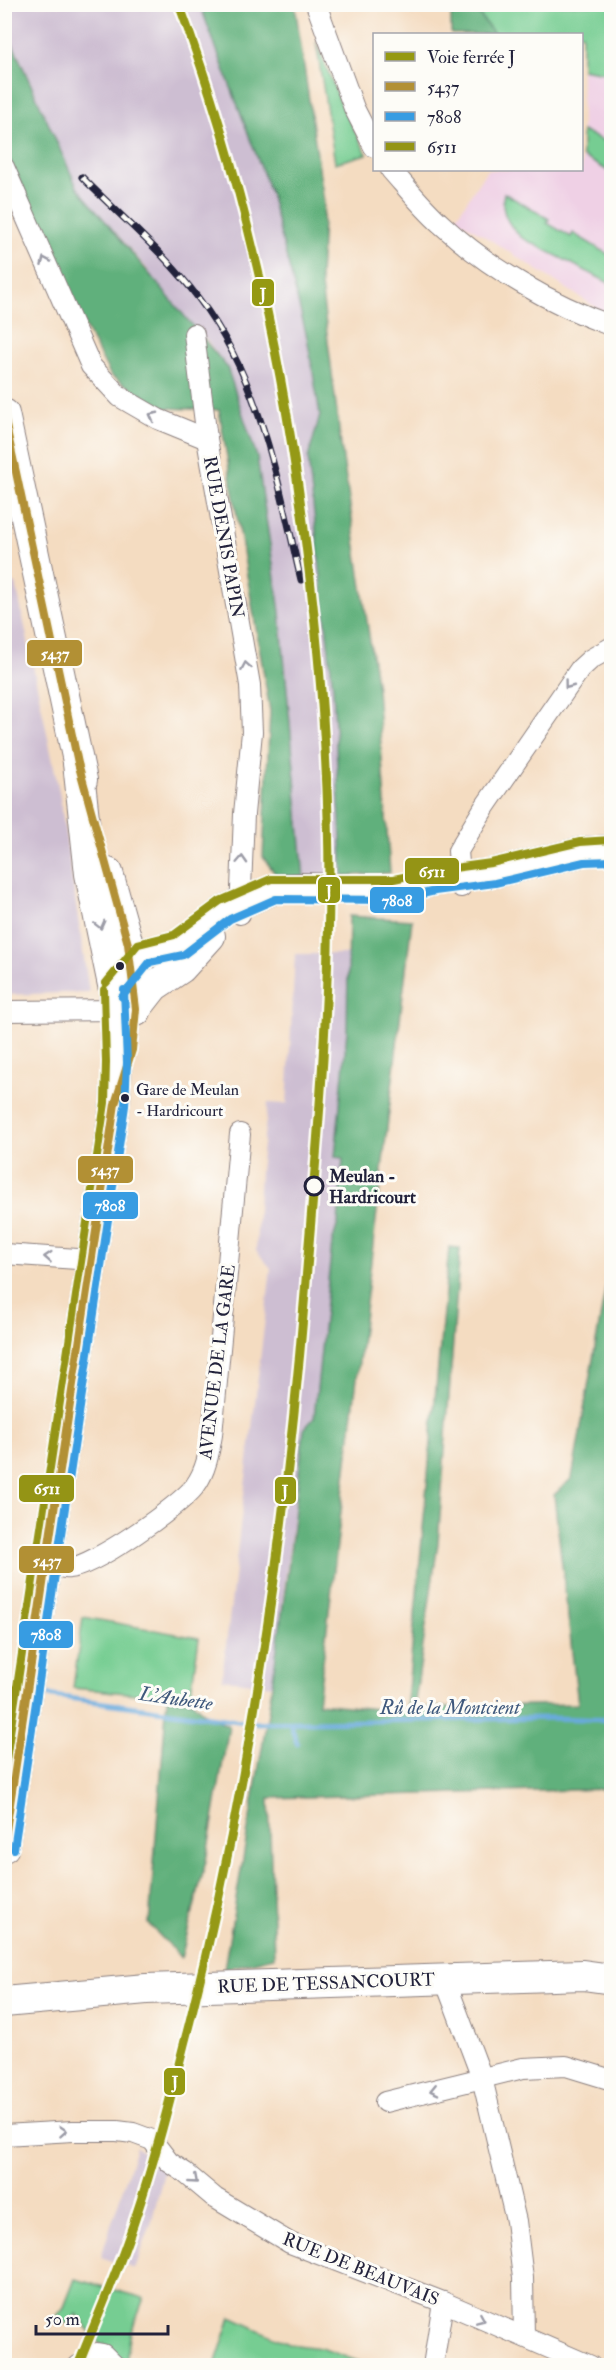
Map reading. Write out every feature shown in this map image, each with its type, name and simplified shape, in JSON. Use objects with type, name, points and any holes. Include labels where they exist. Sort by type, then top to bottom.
[{"type":"main road","points":[[4,414],[78,763],[90,874],[129,979],[132,1050],[115,1104],[47,1564],[18,1715],[4,1847]]},
{"type":"main road","points":[[129,979],[181,968],[240,910],[274,890],[302,888],[387,891],[460,882],[582,852],[612,850]]},
{"type":"main road","name":"RUE DE TESSANCOURT","points":[[4,2002],[117,1990],[583,1975],[612,1978]]},
{"type":"street","points":[[316,4],[354,108],[373,143]]},
{"type":"street","name":"RUE DENIS PAPIN","points":[[4,167],[92,366],[120,397],[158,419],[207,439],[250,685],[252,732],[244,814],[240,910]]},
{"type":"street","points":[[393,171],[441,224],[468,247],[501,270],[559,303],[612,326]]},
{"type":"street","points":[[194,334],[207,439]]},
{"type":"street","points":[[460,882],[458,851],[484,808],[580,669],[612,646]]},
{"type":"street","points":[[4,1011],[129,979]]},
{"type":"street","name":"AVENUE DE LA GARE","points":[[47,1564],[69,1569],[88,1563],[110,1550],[182,1499],[194,1488],[204,1470],[212,1435],[240,1134]]},
{"type":"street","points":[[4,1254],[92,1260]]},
{"type":"street","points":[[445,1980],[482,2078],[516,2221],[523,2278],[524,2336]]},
{"type":"street","points":[[385,2102],[523,2068],[566,2066],[612,2080]]},
{"type":"street","name":"RUE DE BEAUVAIS","points":[[4,2135],[117,2131],[133,2133],[152,2140],[169,2162],[215,2198],[290,2243],[443,2302],[591,2366]]},
{"type":"street","points":[[433,2366],[443,2302]]},
{"type":"street","points":[[78,2366],[95,2353],[103,2354],[115,2366]]},
{"type":"shaded area","points":[[4,5],[200,5],[213,37],[269,189],[307,337],[320,415],[308,458],[333,688],[343,876],[304,879],[280,612],[227,367],[206,339],[182,329],[148,270],[77,187],[5,25]]},
{"type":"shaded area","points":[[583,67],[611,75],[611,317],[456,218],[486,171],[583,171]]},
{"type":"shaded area","points":[[4,580],[16,584],[59,791],[89,992],[5,995]]},
{"type":"shaded area","points":[[295,954],[349,954],[347,1031],[335,1157],[343,1158],[338,1224],[332,1243],[314,1418],[304,1429],[272,1686],[222,1679],[271,1268],[256,1251],[260,1170],[268,1103],[287,1104]]},
{"type":"shaded area","points":[[136,2147],[165,2168],[151,2224],[135,2269],[101,2257]]},
{"type":"green space","points":[[200,5],[295,5],[324,202],[320,277],[341,445],[377,689],[390,873],[343,876],[333,688],[308,458],[320,415],[307,337],[269,189]]},
{"type":"green space","points":[[451,5],[472,5],[493,33],[451,33]]},
{"type":"green space","points":[[472,5],[611,5],[611,74],[583,69],[583,33],[493,33]]},
{"type":"green space","points":[[4,25],[77,187],[227,367],[257,457],[280,612],[304,879],[276,875],[263,857],[270,711],[219,410],[163,408],[111,376],[81,319],[5,150]]},
{"type":"green space","points":[[316,42],[343,109],[367,154],[335,163]]},
{"type":"green space","points":[[583,131],[611,144],[610,172],[583,157]]},
{"type":"green space","points":[[504,193],[549,219],[547,223],[571,237],[573,233],[611,256],[611,284],[522,238],[506,218],[503,206]]},
{"type":"green space","points":[[349,916],[412,920],[318,1703],[406,1712],[449,1247],[460,1248],[438,1543],[414,1708],[578,1704],[554,1495],[572,1478],[611,1257],[611,1789],[269,1798],[274,1957],[224,1969],[268,1713],[288,1570],[304,1429],[314,1418],[332,1243],[338,1223],[343,1158],[335,1157],[347,1031]]},
{"type":"green space","points":[[83,1617],[199,1638],[190,1699],[73,1688]]},
{"type":"green space","points":[[167,1698],[192,1701],[206,1715],[229,1726],[206,1861],[181,1958],[149,1924]]},
{"type":"green space","points":[[75,2279],[144,2298],[131,2332],[126,2362],[107,2353],[77,2314],[68,2324],[56,2317],[64,2307]]},
{"type":"green space","points":[[231,2317],[289,2344],[321,2348],[369,2365],[215,2365]]},
{"type":"waterway","name":"Rû de la Montcient","points":[[38,1694],[254,1723],[549,1718],[612,1720]]},
{"type":"waterway","name":"L'Aubette","points":[[290,1723],[297,1743]]},
{"type":"railway","points":[[82,177],[143,236],[186,282],[220,330],[238,363],[265,434],[301,580]]},
{"type":"rail line","name":"J","points":[[78,2366],[129,2238],[158,2145],[211,1931],[247,1750],[276,1568],[297,1385],[327,985],[329,840],[323,714],[316,629],[297,476],[273,339],[242,203],[223,136],[179,4]]},
{"type":"transit line","name":"5437","points":[[4,416],[78,763],[128,944],[136,1009],[132,1050],[115,1104],[4,1844]]},
{"type":"transit line","name":"6511","points":[[106,983],[138,944],[174,935],[220,901],[271,879],[394,879],[491,863],[580,842],[611,840]]},
{"type":"transit line","name":"7808","points":[[122,997],[150,962],[183,955],[230,919],[276,899],[397,900],[435,891],[495,883],[584,862],[612,861]]},
{"type":"transit line","name":"6511","points":[[4,1773],[105,1103],[104,990]]},
{"type":"transit line","name":"7808","points":[[14,1849],[125,1106],[127,1062],[124,990]]},
{"type":"place","name":"Gare de Meulan - Hardricourt","points":[[125,1098]]},
{"type":"place","name":"Meulan - Hardricourt","points":[[314,1186]]}]
